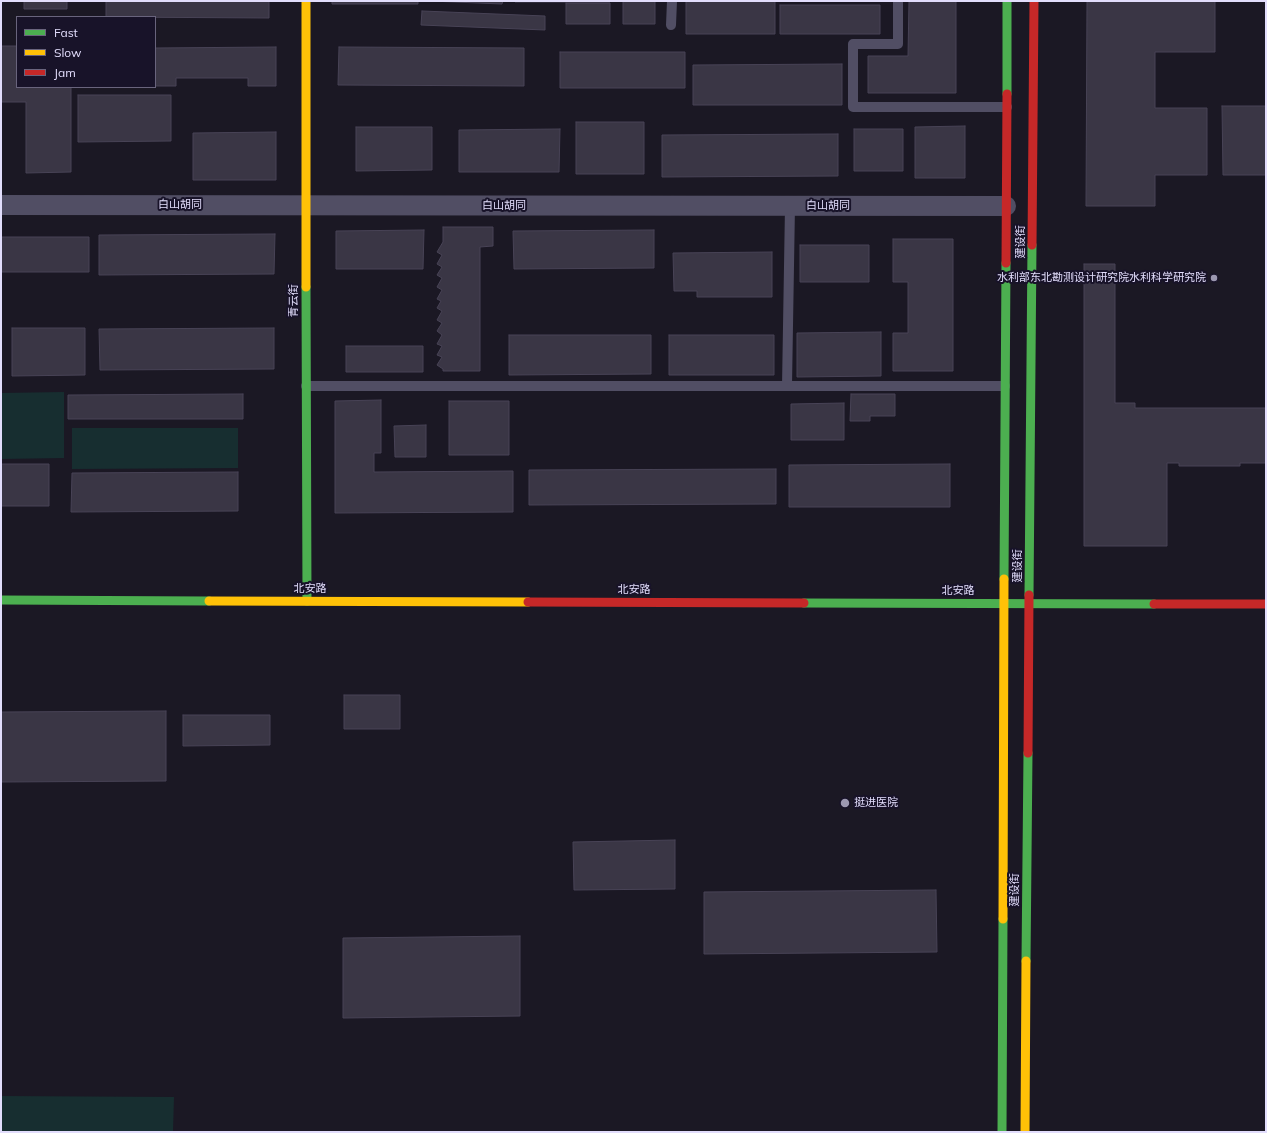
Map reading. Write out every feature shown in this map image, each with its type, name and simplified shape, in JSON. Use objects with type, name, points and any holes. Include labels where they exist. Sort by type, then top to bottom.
[{"type":"main road","name":"青云街","points":[[306,1],[306,601]]},
{"type":"main road","name":"建设街","points":[[1002,1132],[1007,1]]},
{"type":"main road","name":"建设街","points":[[1025,1132],[1034,1]]},
{"type":"main road","name":"北安路","points":[[1,600],[1266,604]]},
{"type":"street","name":"白山胡同","points":[[1,205],[1006,206]]},
{"type":"lane","points":[[672,1],[672,25]]},
{"type":"lane","points":[[898,1],[898,44],[853,44],[853,107],[1007,107]]},
{"type":"lane","points":[[787,386],[790,206]]},
{"type":"lane","points":[[306,386],[1005,386]]},
{"type":"green space","points":[[64,392],[64,458],[1,459],[1,393]]},
{"type":"green space","points":[[72,428],[238,428],[238,468],[72,469]]},
{"type":"green space","points":[[1,1096],[174,1097],[173,1132],[1,1132]]},
{"type":"building","points":[[24,1],[67,1],[67,9],[24,9]]},
{"type":"building","points":[[106,1],[269,1],[269,18],[106,16]]},
{"type":"building","points":[[332,1],[418,1],[418,4],[332,4]]},
{"type":"building","points":[[430,1],[503,1],[502,4]]},
{"type":"building","points":[[610,1],[610,2],[515,2]]},
{"type":"building","points":[[623,1],[655,1],[655,24],[623,24]]},
{"type":"building","points":[[686,1],[775,1],[775,34],[686,34]]},
{"type":"building","points":[[909,1],[956,1],[956,93],[868,93],[868,56],[908,56]]},
{"type":"building","points":[[1087,1],[1215,1],[1215,52],[1155,52],[1155,108],[1207,108],[1207,175],[1155,175],[1155,206],[1086,206]]},
{"type":"building","points":[[566,3],[610,3],[610,24],[566,24]]},
{"type":"building","points":[[780,5],[880,5],[880,34],[780,34]]},
{"type":"building","points":[[422,11],[545,16],[545,30],[421,25]]},
{"type":"building","points":[[1,46],[16,46],[16,88],[71,88],[71,172],[26,173],[26,102],[1,102]]},
{"type":"building","points":[[276,47],[276,86],[248,86],[248,78],[176,78],[176,86],[156,86],[156,48]]},
{"type":"building","points":[[339,47],[524,48],[524,86],[338,85]]},
{"type":"building","points":[[560,52],[685,52],[685,88],[560,88]]},
{"type":"building","points":[[842,64],[842,105],[693,105],[693,65]]},
{"type":"building","points":[[78,95],[171,95],[171,141],[78,142]]},
{"type":"building","points":[[1222,106],[1266,106],[1266,175],[1223,175]]},
{"type":"building","points":[[576,122],[644,122],[644,174],[576,174]]},
{"type":"building","points":[[965,126],[965,178],[915,178],[915,127]]},
{"type":"building","points":[[356,127],[432,127],[432,170],[356,171]]},
{"type":"building","points":[[560,129],[559,172],[459,172],[459,130]]},
{"type":"building","points":[[854,129],[903,129],[903,171],[854,171]]},
{"type":"building","points":[[276,132],[276,180],[193,180],[193,133]]},
{"type":"building","points":[[838,134],[838,176],[662,177],[662,135]]},
{"type":"building","points":[[443,227],[493,227],[493,246],[480,247],[480,371],[443,371],[443,369],[437,365],[442,357],[437,355],[442,346],[437,344],[442,335],[437,331],[442,323],[437,320],[442,311],[437,308],[441,301],[437,299],[442,290],[437,287],[442,278],[437,275],[442,267],[437,264],[442,255],[437,252],[443,242]]},
{"type":"building","points":[[424,230],[423,269],[336,269],[336,231]]},
{"type":"building","points":[[654,230],[654,268],[514,269],[513,231]]},
{"type":"building","points":[[275,234],[274,274],[99,275],[99,235]]},
{"type":"building","points":[[1,237],[89,237],[89,272],[1,272]]},
{"type":"building","points":[[893,239],[953,239],[953,371],[893,371],[893,333],[908,333],[908,282],[893,282]]},
{"type":"building","points":[[800,245],[869,245],[869,282],[800,282]]},
{"type":"building","points":[[772,252],[772,297],[697,297],[697,291],[674,291],[673,253]]},
{"type":"building","points":[[1084,264],[1115,264],[1115,403],[1135,403],[1135,408],[1266,408],[1266,463],[1240,463],[1240,466],[1179,466],[1179,463],[1167,463],[1167,546],[1084,546]]},
{"type":"building","points":[[12,328],[85,328],[85,375],[12,376]]},
{"type":"building","points":[[274,328],[274,369],[100,370],[99,329]]},
{"type":"building","points":[[881,332],[881,376],[797,377],[797,333]]},
{"type":"building","points":[[509,335],[651,335],[651,374],[509,375]]},
{"type":"building","points":[[669,335],[774,335],[774,375],[669,375]]},
{"type":"building","points":[[346,346],[423,346],[423,372],[346,372]]},
{"type":"building","points":[[243,394],[243,419],[68,419],[68,395]]},
{"type":"building","points":[[851,394],[895,394],[895,416],[870,416],[870,421],[850,421]]},
{"type":"building","points":[[381,400],[381,453],[374,453],[374,472],[513,471],[513,512],[335,513],[335,401]]},
{"type":"building","points":[[449,401],[509,401],[509,455],[449,455]]},
{"type":"building","points":[[844,403],[844,440],[791,440],[791,404]]},
{"type":"building","points":[[426,425],[426,457],[395,457],[394,426]]},
{"type":"building","points":[[1,464],[49,464],[49,506],[1,506]]},
{"type":"building","points":[[950,464],[950,507],[789,507],[789,465]]},
{"type":"building","points":[[776,469],[776,504],[529,505],[529,470]]},
{"type":"building","points":[[238,472],[238,511],[71,512],[72,473]]},
{"type":"building","points":[[344,695],[400,695],[400,729],[344,729]]},
{"type":"building","points":[[166,711],[166,781],[1,782],[1,712]]},
{"type":"building","points":[[183,715],[270,715],[270,745],[183,746]]},
{"type":"building","points":[[675,840],[675,889],[574,890],[573,842]]},
{"type":"building","points":[[936,890],[937,952],[704,954],[704,892]]},
{"type":"building","points":[[520,936],[520,1016],[343,1018],[343,938]]},
{"type":"traffic: fast","points":[[1007,1],[1007,94]]},
{"type":"traffic: fast","points":[[1029,595],[1032,245]]},
{"type":"traffic: fast","points":[[1004,579],[1006,263]]},
{"type":"traffic: fast","points":[[306,287],[307,601]]},
{"type":"traffic: fast","points":[[1,600],[209,601]]},
{"type":"traffic: fast","points":[[804,603],[1154,604]]},
{"type":"traffic: fast","points":[[1026,961],[1028,753]]},
{"type":"traffic: fast","points":[[1002,1132],[1003,919]]},
{"type":"traffic: slow","points":[[306,1],[306,287]]},
{"type":"traffic: slow","points":[[1003,919],[1004,579]]},
{"type":"traffic: slow","points":[[209,601],[528,602]]},
{"type":"traffic: slow","points":[[1025,1132],[1026,961]]},
{"type":"traffic: jam","points":[[1032,245],[1034,1]]},
{"type":"traffic: jam","points":[[1006,263],[1007,94]]},
{"type":"traffic: jam","points":[[1028,753],[1029,595]]},
{"type":"traffic: jam","points":[[528,602],[804,603]]},
{"type":"traffic: jam","points":[[1154,604],[1266,604]]},
{"type":"place","name":"水利部东北勘测设计研究院水利科学研究院","points":[[1214,278]]},
{"type":"place","name":"挺进医院","points":[[845,803]]}]
